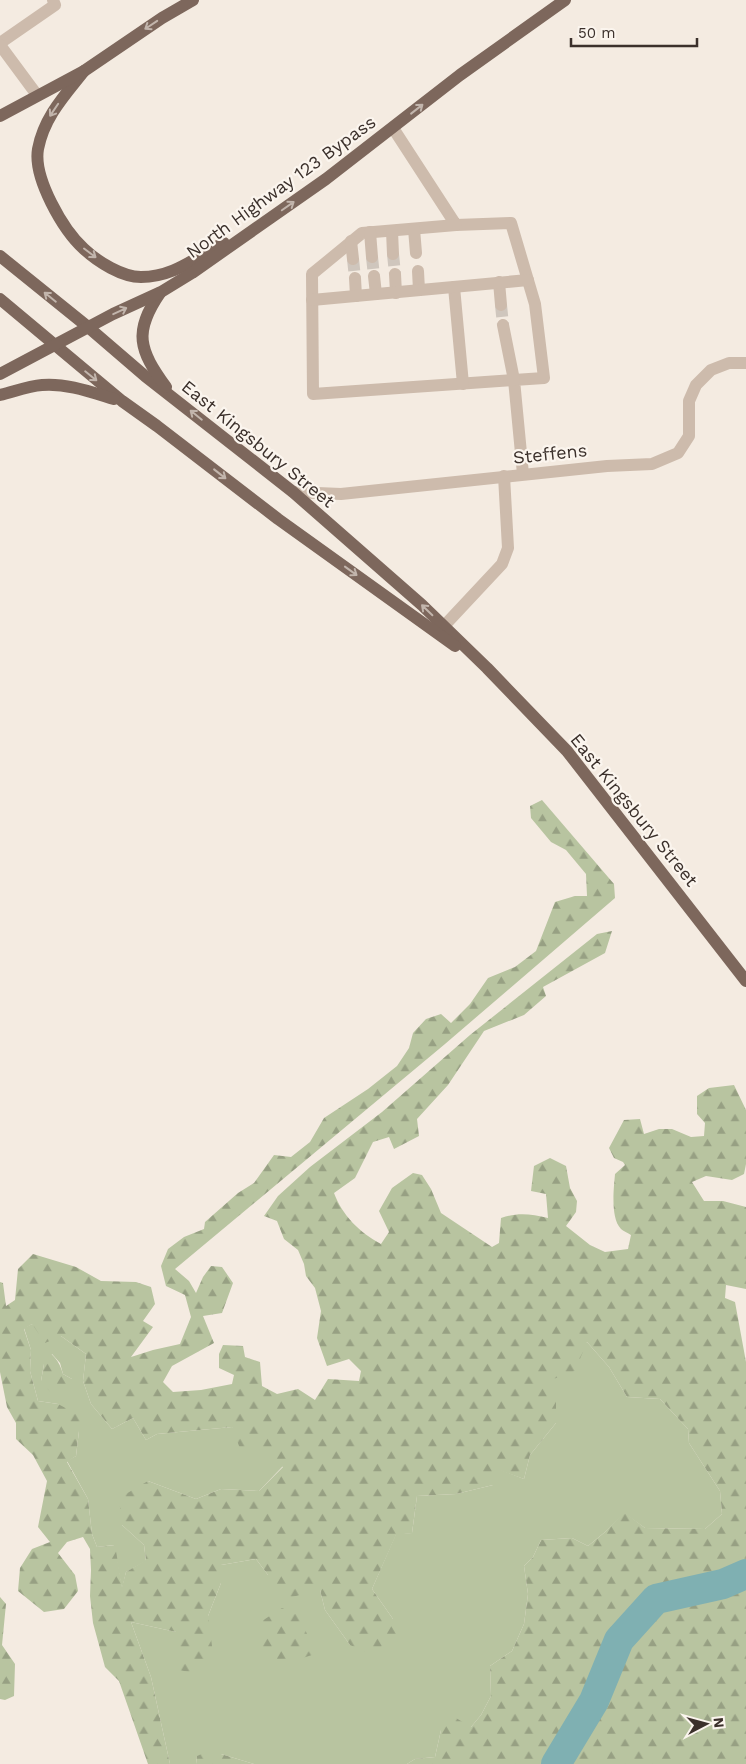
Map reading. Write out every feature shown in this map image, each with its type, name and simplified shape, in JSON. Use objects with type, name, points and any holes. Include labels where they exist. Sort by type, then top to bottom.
[{"type":"main road","points":[[3,114],[84,71],[162,18],[193,0]]},
{"type":"main road","name":"North Highway 123 Bypass","points":[[0,374],[88,327],[161,292],[326,179],[460,75],[565,0]]},
{"type":"main road","points":[[84,71],[53,111],[44,127],[38,150],[40,173],[49,199],[67,228],[84,249],[118,271],[140,277],[166,274],[265,222]]},
{"type":"main road","name":"East Kingsbury Street","points":[[0,256],[145,376],[176,398],[293,492],[444,626],[567,751],[746,981]]},
{"type":"main road","points":[[161,292],[150,309],[142,328],[143,346],[150,366],[176,398]]},
{"type":"main road","name":"East Kingsbury Street","points":[[0,299],[122,401],[278,519],[487,668]]},
{"type":"main road","points":[[0,395],[41,385],[62,385],[83,389],[122,401]]},
{"type":"street","points":[[37,95],[0,44],[55,5],[53,0]]},
{"type":"street","points":[[393,128],[456,225]]},
{"type":"street","points":[[511,223],[535,304],[544,378],[313,394],[312,274],[362,233],[414,229],[511,223]]},
{"type":"street","points":[[414,229],[416,253]]},
{"type":"street","points":[[392,231],[393,254]]},
{"type":"street","points":[[370,232],[372,257]]},
{"type":"street","points":[[351,241],[353,259]]},
{"type":"street","points":[[418,271],[419,290]]},
{"type":"street","points":[[395,274],[396,292]]},
{"type":"street","points":[[374,276],[376,294]]},
{"type":"street","points":[[355,278],[356,296]]},
{"type":"street","points":[[312,300],[528,280]]},
{"type":"street","points":[[499,282],[501,305]]},
{"type":"street","points":[[454,287],[463,384]]},
{"type":"street","points":[[503,324],[514,380],[523,474]]},
{"type":"street","name":"Steffens","points":[[293,492],[341,494],[523,474],[652,464],[678,453],[689,436],[689,401],[696,385],[711,370],[730,363],[746,363]]},
{"type":"street","points":[[444,626],[502,564],[508,548],[504,476]]},
{"type":"green space","points":[[542,800],[614,884],[615,898],[445,1044],[175,1269],[189,1281],[196,1293],[203,1277],[211,1266],[222,1267],[233,1283],[222,1313],[203,1316],[214,1343],[172,1366],[163,1382],[173,1392],[201,1390],[232,1384],[234,1375],[219,1368],[219,1354],[223,1345],[243,1346],[245,1357],[260,1362],[262,1386],[277,1394],[298,1389],[315,1400],[328,1379],[359,1381],[361,1371],[349,1359],[327,1366],[317,1338],[321,1311],[315,1288],[306,1276],[304,1264],[298,1250],[284,1239],[277,1221],[264,1216],[278,1196],[310,1167],[382,1112],[470,1035],[597,934],[612,931],[605,953],[543,987],[546,996],[524,1015],[484,1031],[448,1085],[417,1119],[419,1136],[394,1149],[389,1137],[373,1142],[355,1178],[334,1193],[342,1209],[353,1223],[381,1244],[389,1232],[379,1211],[392,1188],[413,1173],[422,1175],[431,1189],[441,1213],[492,1247],[499,1243],[501,1218],[524,1214],[548,1218],[546,1194],[531,1191],[534,1166],[550,1158],[566,1166],[570,1188],[577,1201],[576,1212],[566,1226],[590,1245],[605,1252],[628,1249],[631,1235],[622,1230],[615,1218],[614,1210],[615,1174],[625,1165],[614,1158],[609,1148],[624,1120],[640,1119],[644,1134],[659,1129],[672,1129],[691,1137],[704,1136],[705,1123],[697,1114],[697,1096],[709,1088],[734,1085],[746,1110],[746,1164],[744,1174],[732,1180],[706,1176],[692,1182],[704,1201],[723,1201],[746,1207],[746,1289],[726,1285],[725,1298],[735,1302],[746,1362],[746,1764],[407,1764],[415,1759],[435,1757],[441,1730],[451,1715],[471,1727],[481,1715],[491,1696],[490,1666],[512,1651],[524,1624],[528,1594],[524,1566],[533,1557],[541,1540],[572,1538],[588,1546],[624,1512],[645,1528],[705,1529],[722,1514],[720,1491],[689,1443],[688,1429],[660,1399],[627,1397],[609,1367],[587,1342],[575,1371],[548,1381],[556,1391],[556,1423],[530,1455],[524,1479],[493,1468],[493,1485],[456,1494],[417,1496],[412,1533],[396,1535],[372,1589],[393,1619],[398,1635],[371,1654],[350,1645],[325,1610],[320,1590],[280,1600],[267,1583],[268,1575],[256,1559],[221,1565],[221,1583],[208,1616],[214,1661],[189,1672],[179,1670],[176,1632],[131,1622],[151,1677],[170,1764],[148,1764],[119,1681],[105,1667],[93,1623],[90,1596],[90,1549],[83,1537],[67,1542],[58,1553],[75,1575],[78,1591],[64,1609],[44,1612],[18,1591],[20,1568],[32,1549],[50,1542],[38,1527],[47,1481],[33,1455],[16,1439],[16,1423],[7,1407],[0,1372],[0,1282],[3,1283],[6,1306],[15,1300],[18,1269],[33,1254],[76,1267],[101,1281],[136,1282],[151,1287],[155,1304],[143,1321],[153,1327],[131,1357],[180,1344],[191,1317],[185,1295],[166,1286],[161,1266],[168,1249],[184,1237],[204,1229],[205,1222],[238,1193],[254,1183],[274,1155],[291,1157],[310,1142],[324,1118],[368,1089],[397,1066],[409,1048],[413,1033],[426,1019],[441,1014],[451,1023],[470,1004],[488,978],[515,967],[536,951],[555,902],[575,896],[587,896],[586,874],[566,850],[551,842],[531,818],[530,806]],"holes":[[[32,1324],[45,1343],[61,1336],[86,1354],[83,1381],[91,1404],[112,1429],[133,1418],[146,1440],[157,1434],[232,1427],[242,1454],[258,1448],[283,1467],[259,1491],[221,1489],[196,1499],[148,1481],[119,1498],[122,1525],[144,1545],[146,1560],[126,1572],[122,1587],[115,1545],[97,1547],[92,1534],[88,1499],[67,1462],[76,1456],[79,1431],[88,1420],[58,1404],[38,1401],[30,1371],[31,1350],[24,1329]]]},
{"type":"green space","points":[[32,1324],[61,1336],[86,1354],[83,1381],[91,1404],[112,1429],[133,1418],[146,1440],[157,1434],[232,1427],[283,1466],[259,1491],[221,1489],[196,1499],[148,1481],[122,1525],[144,1545],[146,1561],[126,1572],[122,1589],[114,1545],[97,1547],[92,1534],[88,1499],[67,1461],[76,1456],[79,1431],[58,1404],[38,1401],[30,1371],[31,1350],[24,1328]],"holes":[[[52,1354],[60,1363],[63,1374],[72,1379],[41,1381],[44,1364]]]},
{"type":"green space","points":[[587,1342],[609,1367],[627,1397],[660,1399],[688,1429],[689,1443],[720,1491],[722,1514],[705,1529],[645,1528],[624,1513],[588,1546],[572,1538],[541,1540],[533,1557],[524,1566],[528,1594],[524,1624],[512,1651],[490,1666],[491,1696],[481,1715],[471,1727],[441,1730],[435,1757],[415,1759],[407,1764],[254,1764],[221,1754],[197,1756],[196,1764],[170,1764],[151,1677],[131,1622],[176,1632],[208,1616],[221,1583],[221,1565],[256,1559],[268,1575],[320,1590],[325,1610],[350,1645],[393,1619],[372,1589],[396,1534],[412,1533],[417,1496],[456,1494],[493,1485],[493,1467],[524,1479],[530,1455],[556,1423],[547,1381]]},
{"type":"green space","points":[[41,1346],[55,1358],[63,1374],[72,1379],[76,1387],[63,1397],[52,1394],[41,1381],[44,1364],[37,1354]]},
{"type":"green space","points":[[0,1597],[6,1604],[2,1645],[15,1664],[14,1696],[5,1700],[0,1699]]},
{"type":"green space","points":[[282,1608],[298,1615],[308,1636],[312,1655],[287,1663],[270,1656],[258,1643],[262,1621]]},
{"type":"green space","points":[[206,1752],[221,1754],[254,1764],[196,1764],[197,1756]]},
{"type":"waterway","points":[[556,1764],[594,1701],[619,1640],[656,1599],[723,1584],[746,1574]]},
{"type":"tunnel","points":[[393,254],[395,274]]},
{"type":"tunnel","points":[[372,257],[374,276]]},
{"type":"tunnel","points":[[353,259],[355,278]]},
{"type":"tunnel","points":[[501,305],[503,325]]}]
